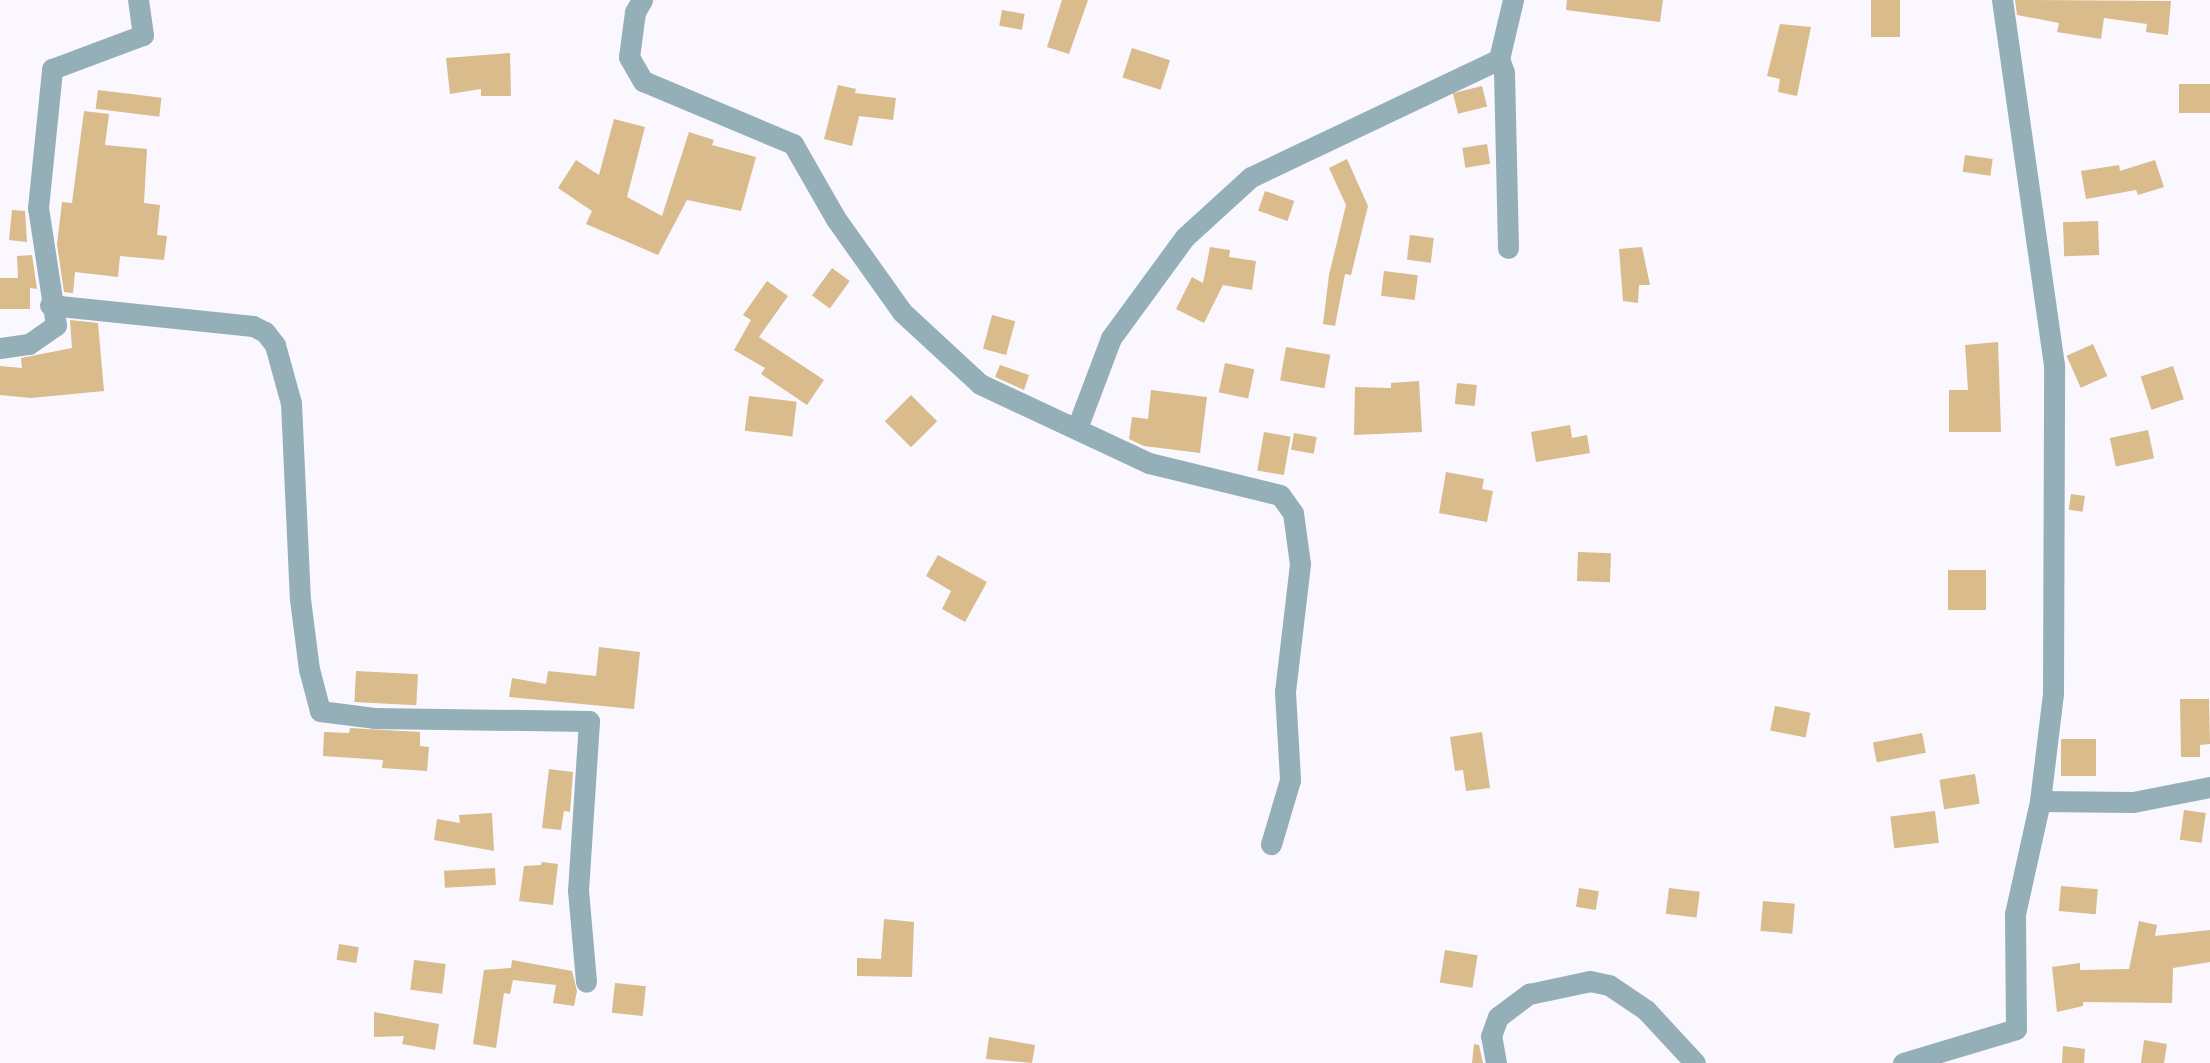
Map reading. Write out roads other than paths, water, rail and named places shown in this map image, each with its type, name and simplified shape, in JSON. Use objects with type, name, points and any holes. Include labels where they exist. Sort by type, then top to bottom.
[{"type":"street","points":[[0,348],[29,344],[45,336],[56,325],[50,305],[38,208],[52,69],[143,35],[138,0]]},
{"type":"street","points":[[642,0],[635,12],[628,57],[643,81],[793,144],[836,219],[902,312],[980,384],[1149,463],[1280,495],[1293,513],[1300,564],[1285,692],[1290,780],[1271,845]]},
{"type":"street","points":[[1508,248],[1504,72],[1499,59],[1513,0]]},
{"type":"street","points":[[1903,1063],[2016,1029],[2015,915],[2040,801],[2053,694],[2054,365],[2001,0]]},
{"type":"street","points":[[1077,428],[1111,338],[1185,237],[1251,177],[1499,59]]},
{"type":"street","points":[[50,305],[253,326],[265,332],[275,345],[291,403],[300,599],[309,670],[320,711],[374,718],[589,721],[578,890],[586,982]]},
{"type":"street","points":[[2040,801],[2133,802],[2210,787]]},
{"type":"street","points":[[1496,1063],[1492,1036],[1498,1017],[1529,994],[1590,981],[1609,985],[1646,1010],[1684,1056],[1695,1063]]}]
